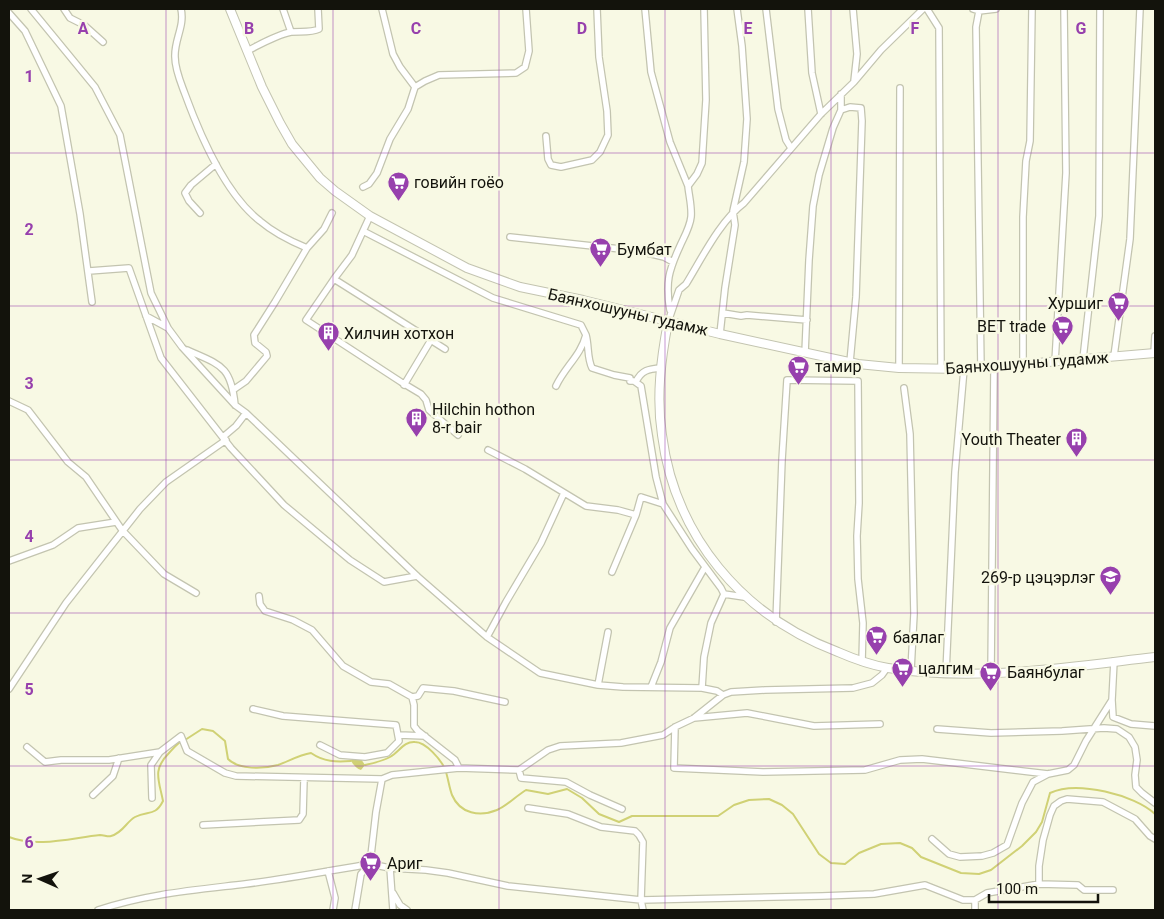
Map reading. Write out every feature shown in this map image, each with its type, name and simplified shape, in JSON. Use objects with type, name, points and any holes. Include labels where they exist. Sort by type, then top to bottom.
[{"type":"main road","name":"Баянхошууны гудамж","points":[[230,9],[268,101],[292,144],[320,178],[370,216],[467,268],[520,287],[584,300],[668,322],[850,362],[899,368],[981,368],[1155,353]]},
{"type":"main road","points":[[668,322],[661,368],[659,398],[661,434],[667,464],[676,492],[701,543],[721,571],[744,596],[776,622],[825,648],[862,662],[887,668],[946,673],[991,672],[1155,656]]},
{"type":"street","points":[[31,9],[95,87],[120,135],[151,293],[168,328],[235,405],[246,413],[417,576],[487,637],[540,673],[598,685],[702,688],[718,691],[723,695]]},
{"type":"street","points":[[64,9],[70,18],[84,25],[103,42]]},
{"type":"street","points":[[181,9],[183,19],[174,57],[178,75],[198,128],[216,164],[242,202],[259,221],[282,236],[306,248]]},
{"type":"street","points":[[283,9],[291,32]]},
{"type":"street","points":[[247,51],[291,32],[315,31],[319,29],[318,9]]},
{"type":"street","points":[[382,9],[394,54],[400,67],[415,87]]},
{"type":"street","points":[[363,187],[369,184],[377,173],[390,139],[408,109],[415,87],[439,75],[516,73],[526,67],[529,51],[526,9]]},
{"type":"street","points":[[546,136],[548,159],[551,165],[561,167],[592,160],[600,152],[608,135],[608,111],[599,57],[597,9]]},
{"type":"street","points":[[645,9],[652,72],[670,142],[688,186],[691,217],[672,262],[667,292],[671,312]]},
{"type":"street","points":[[688,186],[702,163],[706,100],[704,9]]},
{"type":"street","points":[[720,334],[735,225],[733,211],[744,162],[748,119],[737,9]]},
{"type":"street","points":[[766,9],[778,109],[790,148]]},
{"type":"street","points":[[808,9],[812,73],[821,114]]},
{"type":"street","points":[[853,9],[857,54],[854,82]]},
{"type":"street","points":[[668,322],[679,290],[686,284],[724,222],[733,211],[744,203],[790,148],[854,82],[881,50],[925,9],[939,28],[941,369]]},
{"type":"street","points":[[981,368],[976,10],[996,9]]},
{"type":"street","points":[[1023,364],[1023,217],[1026,160],[1030,141],[1032,9]]},
{"type":"street","points":[[1055,362],[1066,173],[1064,9]]},
{"type":"street","points":[[1083,360],[1099,216],[1100,9]]},
{"type":"street","points":[[1114,356],[1130,239],[1140,9]]},
{"type":"street","points":[[9,13],[25,31],[61,106],[89,271],[92,302]]},
{"type":"street","points":[[899,368],[900,88]]},
{"type":"street","points":[[805,353],[813,206],[819,175],[833,128],[841,110],[841,94]]},
{"type":"street","points":[[841,110],[850,107],[861,108],[862,120],[856,297],[850,362]]},
{"type":"street","points":[[200,213],[188,201],[185,193],[191,185],[216,164]]},
{"type":"street","points":[[233,390],[246,381],[267,356],[266,352],[255,343],[254,335],[306,248],[324,229],[332,213]]},
{"type":"street","points":[[370,216],[352,255],[306,320],[421,394],[430,410],[458,435]]},
{"type":"street","points":[[363,232],[493,298],[581,325],[589,344],[589,362],[592,368],[630,378],[630,381],[642,386],[656,477],[663,504],[724,594]]},
{"type":"street","points":[[510,237],[639,251],[664,257],[672,262]]},
{"type":"street","points":[[89,271],[130,268],[161,358],[224,438],[284,505],[350,560],[384,582],[417,576]]},
{"type":"street","points":[[334,279],[445,348]]},
{"type":"street","points":[[723,313],[807,320]]},
{"type":"street","points":[[146,315],[168,328]]},
{"type":"street","points":[[556,386],[563,372],[584,345],[586,335]]},
{"type":"street","points":[[1155,336],[1155,353]]},
{"type":"street","points":[[404,384],[431,340]]},
{"type":"street","points":[[185,349],[221,366],[229,375],[235,405]]},
{"type":"street","points":[[991,672],[994,367]]},
{"type":"street","points":[[636,382],[639,375],[647,369],[661,368]]},
{"type":"street","points":[[946,673],[955,472],[964,368]]},
{"type":"street","points":[[776,622],[787,380],[858,381],[857,536],[858,579],[863,623],[862,662]]},
{"type":"street","points":[[904,388],[911,453],[914,614],[911,670]]},
{"type":"street","points":[[9,401],[28,410],[68,462],[86,478],[122,530],[164,574],[196,593]]},
{"type":"street","points":[[9,689],[66,603],[122,530],[166,482],[224,438],[246,413]]},
{"type":"street","points":[[488,450],[525,469],[586,506],[618,510],[636,515]]},
{"type":"street","points":[[487,637],[541,543],[564,493]]},
{"type":"street","points":[[612,572],[636,515],[641,497],[663,504]]},
{"type":"street","points":[[9,561],[53,545],[78,528],[116,522]]},
{"type":"street","points":[[652,687],[670,628],[705,567]]},
{"type":"street","points":[[724,594],[744,596]]},
{"type":"street","points":[[702,688],[704,656],[711,623],[724,594]]},
{"type":"street","points":[[259,596],[260,604],[265,611],[293,620],[312,630],[343,666],[371,682],[390,684],[412,697],[418,696],[423,688],[454,691],[505,702]]},
{"type":"street","points":[[598,685],[608,632]]},
{"type":"street","points":[[1114,661],[1113,717],[1131,724],[1155,726]]},
{"type":"street","points":[[152,798],[151,765],[160,752],[181,736],[187,751],[236,776],[382,779],[392,774],[456,768],[519,770],[548,750],[560,746],[621,743],[663,735],[694,718],[723,695],[731,692],[858,688],[872,683],[887,668]]},
{"type":"street","points":[[412,697],[414,726],[455,760],[456,768]]},
{"type":"street","points":[[932,839],[949,854],[960,857],[982,856],[993,853],[1007,845],[1022,803],[1033,782],[1048,774],[1068,770],[1074,765],[1112,700]]},
{"type":"street","points":[[253,708],[283,716],[396,725],[399,735],[399,741],[387,753],[365,757],[340,755],[320,745]]},
{"type":"street","points":[[694,718],[747,713],[814,726],[880,724]]},
{"type":"street","points":[[675,727],[674,768],[811,772],[865,770],[900,760],[922,759],[1048,774]]},
{"type":"street","points":[[937,729],[991,734],[1094,728],[1117,729],[1129,737],[1135,747],[1137,760],[1136,787],[1155,803]]},
{"type":"street","points":[[399,735],[425,736]]},
{"type":"street","points":[[27,747],[45,762],[109,760],[160,752]]},
{"type":"street","points":[[93,795],[113,776],[119,758]]},
{"type":"street","points":[[519,770],[521,778],[566,782],[622,809]]},
{"type":"street","points":[[203,825],[298,820],[303,814],[304,778]]},
{"type":"street","points":[[355,910],[362,874],[370,864],[382,779]]},
{"type":"street","points":[[1039,884],[1039,866],[1043,840],[1054,806],[1061,801],[1067,799],[1103,802],[1135,819],[1155,839]]},
{"type":"street","points":[[528,808],[568,814],[601,827],[636,831],[643,842],[643,910]]},
{"type":"street","points":[[98,910],[158,894],[245,884],[370,864],[390,868],[426,870],[508,886],[642,900],[874,894],[925,885],[963,900],[975,900],[987,893],[1039,884],[1078,885],[1084,890],[1113,890]]},
{"type":"street","points":[[390,868],[393,910]]},
{"type":"street","points":[[328,871],[335,898],[333,910]]},
{"type":"street","points":[[392,891],[400,905],[408,910]]},
{"type":"street","points":[[975,900],[975,910]]},
{"type":"shaded area","points":[[361,759],[365,765],[361,770],[352,763],[351,760]]},
{"type":"waterway","points":[[185,740],[202,729],[213,731],[225,741],[228,759],[245,767],[258,768],[278,765],[311,753],[330,761],[351,761]]},
{"type":"waterway","points":[[9,837],[31,842],[42,842],[115,835],[135,817],[154,811],[160,806],[163,801],[158,776],[160,765],[180,742]]},
{"type":"waterway","points":[[365,765],[378,762],[393,755],[408,743],[415,742],[424,745],[433,752],[443,765],[452,795],[456,801],[465,810],[477,813],[491,812],[501,808],[526,790],[548,794],[567,789],[582,798],[599,814],[619,822],[632,816],[718,816],[734,805],[749,800],[769,799],[782,805],[793,814],[819,854],[831,863],[845,864],[859,853],[881,844],[900,843],[912,848],[921,857],[961,873],[979,874],[991,870],[1022,846],[1036,832],[1042,822],[1050,793],[1061,789],[1075,788],[1105,791],[1134,801],[1155,814]]},
{"type":"place","name":"говийн гоёо","points":[[398,201]]},
{"type":"place","name":"Бумбат","points":[[601,268]]},
{"type":"place","name":"Хуршиг","points":[[1119,322]]},
{"type":"place","name":"BET trade","points":[[1062,345]]},
{"type":"place","name":"Хилчин хотхон","points":[[328,352]]},
{"type":"place","name":"тамир","points":[[799,385]]},
{"type":"place","name":"Hilchin hothon 8-r bair","points":[[416,437]]},
{"type":"place","name":"Youth Theater","points":[[1077,458]]},
{"type":"place","name":"269-р цэцэрлэг","points":[[1111,596]]},
{"type":"place","name":"баялаг","points":[[877,656]]},
{"type":"place","name":"цалгим","points":[[902,687]]},
{"type":"place","name":"Баянбулаг","points":[[991,691]]},
{"type":"place","name":"Ариг","points":[[371,882]]}]
